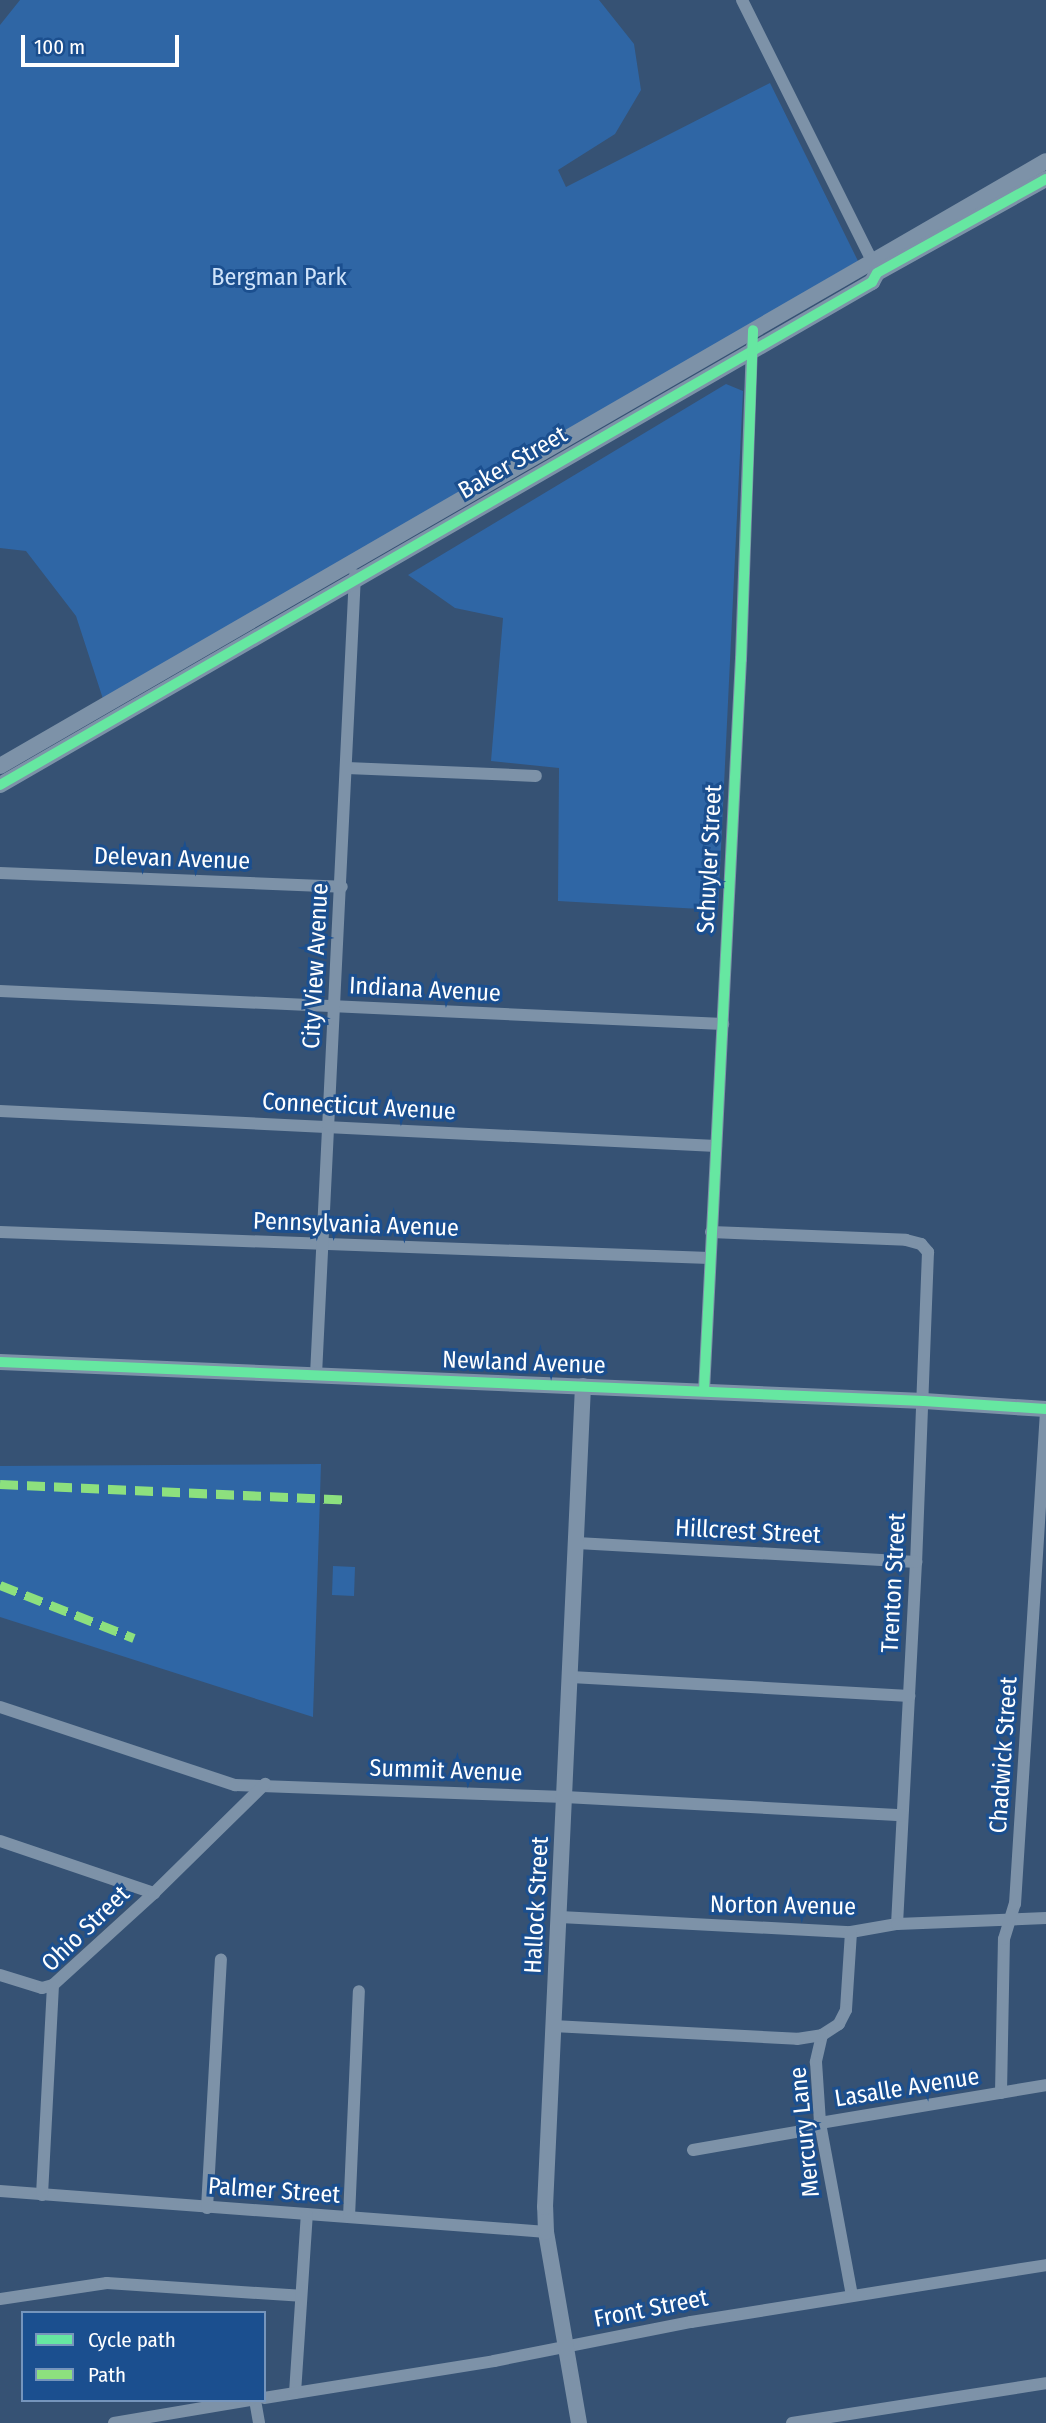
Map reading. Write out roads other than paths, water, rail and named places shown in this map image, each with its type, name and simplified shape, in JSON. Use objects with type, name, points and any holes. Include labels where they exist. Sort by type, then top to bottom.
[{"type":"street","points":[[742,0],[874,266]]},
{"type":"street","name":"Baker Street","points":[[874,266],[1046,161]]},
{"type":"street","name":"Baker Street","points":[[0,766],[752,330],[1046,179]]},
{"type":"street","name":"Baker Street","points":[[0,785],[872,282],[874,266]]},
{"type":"street","name":"Schuyler Street","points":[[704,1391],[723,1024],[752,330]]},
{"type":"street","name":"City View Avenue","points":[[316,1375],[356,559]]},
{"type":"street","points":[[347,768],[536,776]]},
{"type":"street","name":"Delevan Avenue","points":[[0,873],[341,887]]},
{"type":"street","name":"Indiana Avenue","points":[[0,990],[723,1024]]},
{"type":"street","name":"Connecticut Avenue","points":[[0,1111],[716,1146]]},
{"type":"street","name":"Pennsylvania Avenue","points":[[0,1232],[710,1258]]},
{"type":"street","name":"Trenton Street","points":[[711,1232],[905,1240],[922,1245],[928,1252],[930,1268],[924,1401],[897,1924]]},
{"type":"street","name":"Newland Avenue","points":[[0,1362],[704,1391],[1046,1409]]},
{"type":"street","name":"Hallock Street","points":[[579,2423],[546,2232],[583,1387]]},
{"type":"street","name":"Chadwick Street","points":[[1001,2094],[1004,1939],[1015,1904],[1046,1417]]},
{"type":"street","name":"Hillcrest Street","points":[[577,1543],[916,1562]]},
{"type":"street","points":[[571,1677],[909,1696]]},
{"type":"street","name":"Summit Avenue","points":[[0,1707],[235,1785],[565,1797],[902,1815]]},
{"type":"street","name":"Ohio Street","points":[[43,2195],[53,1984],[154,1893],[265,1784]]},
{"type":"street","points":[[0,1841],[154,1893]]},
{"type":"street","name":"Norton Avenue","points":[[560,1917],[851,1933],[897,1924],[1011,1917],[1046,1918]]},
{"type":"street","name":"Mercury Lane","points":[[851,1933],[845,2016],[839,2024],[822,2035],[816,2062],[820,2123],[852,2295]]},
{"type":"street","points":[[207,2208],[221,1959]]},
{"type":"street","points":[[0,1975],[42,1988],[53,1984]]},
{"type":"street","points":[[349,2217],[359,1991]]},
{"type":"street","points":[[553,2026],[797,2039],[822,2035]]},
{"type":"street","name":"Lasalle Avenue","points":[[693,2150],[808,2130],[820,2123],[1046,2085]]},
{"type":"street","name":"Palmer Street","points":[[0,2191],[546,2232]]},
{"type":"street","points":[[296,2393],[307,2214]]},
{"type":"street","name":"Front Street","points":[[266,2398],[494,2361],[852,2295],[1046,2266]]},
{"type":"street","points":[[0,2300],[107,2283],[301,2296]]},
{"type":"street","points":[[792,2423],[1046,2383]]},
{"type":"street","points":[[114,2423],[241,2402]]},
{"type":"street","points":[[254,2402],[259,2423]]},
{"type":"park label","name":"Bergman Park","points":[[279,278]]}]
